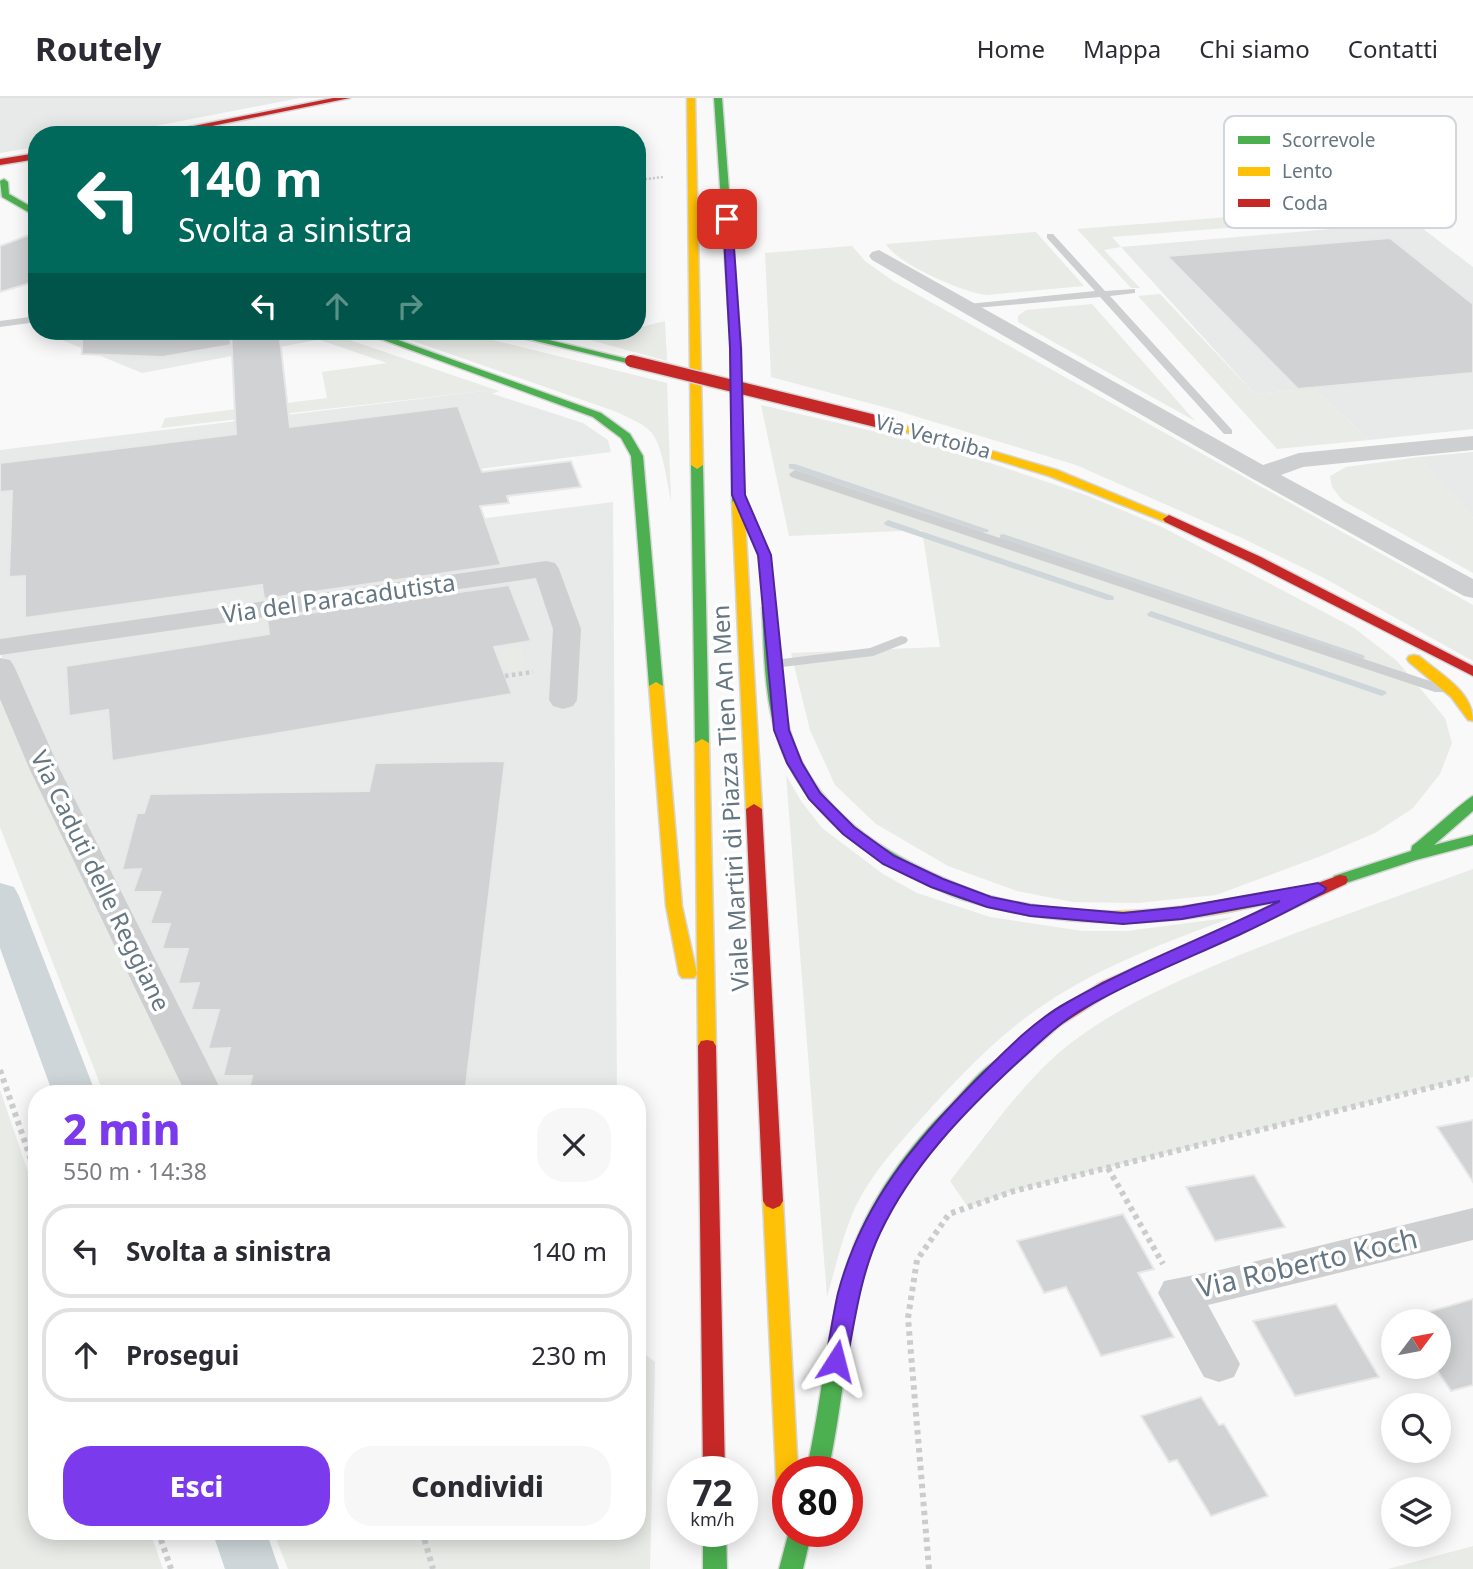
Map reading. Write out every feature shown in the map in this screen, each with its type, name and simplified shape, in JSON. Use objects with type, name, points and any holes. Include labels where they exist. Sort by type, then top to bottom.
[{"type":"main road","points":[[200,126],[346,98]]},
{"type":"main road","points":[[676,98],[691,105]]},
{"type":"main road","name":"Viale Martiri di Piazza Tien An Men","points":[[718,98],[736,348],[738,495],[786,1456]]},
{"type":"main road","name":"Viale Martiri di Piazza Tien An Men","points":[[691,105],[713,1456]]},
{"type":"main road","points":[[0,163],[28,158]]},
{"type":"main road","points":[[0,163],[9,166],[5,195],[28,210]]},
{"type":"main road","points":[[6,179],[28,168]]},
{"type":"main road","points":[[0,207],[28,214]]},
{"type":"main road","points":[[390,340],[597,415],[626,436],[637,456],[674,906],[707,1068]]},
{"type":"main road","name":"Via Vertoiba","points":[[539,340],[896,426],[984,450],[1092,487],[1214,539],[1473,672]]},
{"type":"main road","points":[[738,495],[754,531]]},
{"type":"main road","points":[[768,595],[782,730],[795,763],[814,795],[849,831],[888,860],[937,883],[987,901],[1030,911],[1123,918],[1182,913],[1318,888]]},
{"type":"main road","name":"Via Vertoiba","points":[[1345,607],[1438,677],[1456,694],[1473,717]]},
{"type":"main road","points":[[1411,856],[1461,815],[1473,801]]},
{"type":"main road","points":[[821,1456],[849,1292],[869,1233],[902,1174],[947,1120],[1023,1047],[1072,1007],[1163,960],[1236,929],[1318,888],[1411,856],[1473,841]]},
{"type":"main road","points":[[715,1547],[715,1569]]},
{"type":"main road","points":[[790,1547],[791,1569]]},
{"type":"main road","points":[[791,1569],[797,1547]]},
{"type":"street","points":[[879,256],[1261,474],[1473,590]]},
{"type":"street","points":[[1261,474],[1299,460],[1473,443]]},
{"type":"street","name":"Via del Paracadutista","points":[[0,647],[546,569],[567,629],[563,700]]},
{"type":"street","name":"Via Caduti delle Reggiane","points":[[0,666],[45,770],[201,1085]]},
{"type":"street","name":"Via Roberto Koch","points":[[1219,1364],[1179,1293],[1224,1286],[1473,1224]]},
{"type":"lane","points":[[1050,236],[1228,432]]},
{"type":"lane","points":[[968,307],[1131,291]]},
{"type":"lane","points":[[0,324],[28,320]]},
{"type":"lane","points":[[795,474],[1456,694]]},
{"type":"lane","points":[[774,664],[873,652],[901,640]]},
{"type":"path","points":[[646,179],[670,177]]},
{"type":"path","points":[[0,1070],[28,1151]]},
{"type":"path","points":[[929,1569],[908,1318],[917,1260],[949,1214],[1014,1191],[1473,1077]]},
{"type":"path","points":[[1108,1168],[1179,1293]]},
{"type":"path","points":[[161,1540],[171,1569]]},
{"type":"path","points":[[425,1540],[433,1569]]},
{"type":"shaded area","points":[[0,98],[300,98],[155,126],[28,126],[28,148],[0,153]]},
{"type":"shaded area","points":[[1224,217],[1224,228],[1227,228],[1112,237],[1121,247],[1104,250],[1140,288],[1131,288],[1077,229]]},
{"type":"shaded area","points":[[1344,228],[1422,228],[1473,267],[1473,429],[1369,440],[1314,388],[1255,394],[1121,247]]},
{"type":"shaded area","points":[[1036,232],[1084,286],[987,295],[977,293],[917,268],[903,260],[886,244]]},
{"type":"shaded area","points":[[852,246],[865,261],[893,281],[1473,605],[1473,661],[1324,578],[1242,538],[1076,465],[895,410],[771,377],[765,253]]},
{"type":"shaded area","points":[[1160,294],[1255,394],[1314,388],[1369,440],[1277,449],[1138,296]]},
{"type":"shaded area","points":[[1092,304],[1195,421],[1018,322],[1018,316],[1026,310]]},
{"type":"shaded area","points":[[665,321],[667,361],[590,340],[646,340],[646,326]]},
{"type":"shaded area","points":[[62,340],[317,340],[142,373]]},
{"type":"shaded area","points":[[320,340],[350,340],[499,391],[492,394],[484,391],[161,428],[165,418],[327,398],[322,372],[387,363]]},
{"type":"shaded area","points":[[410,340],[493,340],[667,383],[671,501],[655,438],[640,423],[617,412]]},
{"type":"shaded area","points":[[484,391],[583,423],[608,440],[611,452],[448,473],[462,521],[613,502],[617,1085],[200,1085],[0,653],[0,450]]},
{"type":"shaded area","points":[[761,405],[945,448],[1086,495],[1162,527],[1354,628],[1397,661],[1445,718],[1452,743],[1440,774],[1413,808],[1375,833],[1216,895],[1137,903],[1073,902],[1017,891],[948,866],[876,824],[835,785],[810,730],[791,653],[940,647],[922,530],[789,536]]},
{"type":"shaded area","points":[[1473,452],[1473,518],[1419,457]]},
{"type":"shaded area","points":[[1419,457],[1473,518],[1473,573],[1342,500],[1332,487],[1330,476],[1346,467]]},
{"type":"shaded area","points":[[521,647],[525,671],[509,671],[500,650]]},
{"type":"shaded area","points":[[0,664],[198,1085],[100,1085],[0,827]]},
{"type":"shaded area","points":[[786,775],[801,801],[822,828],[883,874],[917,893],[990,917],[1083,931],[1127,931],[1234,917],[1161,945],[1090,977],[1028,1016],[979,1058],[901,1141],[865,1189],[848,1225],[827,1297]]},
{"type":"shaded area","points":[[1473,869],[1473,1077],[1014,1191],[968,1207],[950,1181],[1039,1072],[1070,1044],[1106,1019],[1164,988],[1237,956]]},
{"type":"shaded area","points":[[0,1090],[28,1172],[28,1540],[153,1540],[163,1569],[0,1569]]},
{"type":"shaded area","points":[[646,1355],[655,1362],[650,1569],[288,1569],[277,1540],[646,1540]]},
{"type":"shaded area","points":[[1473,1546],[1473,1569],[1388,1569]]},
{"type":"building","points":[[28,235],[28,284],[0,292],[0,246]]},
{"type":"building","points":[[1390,238],[1473,304],[1473,373],[1298,389],[1167,256]]},
{"type":"building","points":[[82,340],[231,340],[231,345],[163,357],[82,354]]},
{"type":"building","points":[[231,340],[280,340],[290,427],[458,406],[482,472],[571,461],[581,487],[507,496],[509,503],[480,506],[501,565],[264,599],[262,585],[25,618],[25,576],[9,577],[12,491],[0,492],[0,463],[236,434]]},
{"type":"building","points":[[509,585],[531,641],[494,647],[512,694],[112,761],[108,710],[69,716],[66,666],[269,634],[267,619]]},
{"type":"building","points":[[505,761],[466,1085],[250,1085],[252,1076],[223,1076],[230,1048],[208,1049],[219,1010],[191,1010],[199,983],[178,984],[188,949],[162,949],[170,924],[150,924],[161,892],[133,892],[141,869],[122,870],[137,813],[144,813],[150,794],[369,791],[375,763]]},
{"type":"building","points":[[1473,1120],[1473,1182],[1437,1127]]},
{"type":"building","points":[[1254,1175],[1285,1227],[1215,1241],[1186,1187]]},
{"type":"building","points":[[1123,1214],[1154,1269],[1138,1273],[1174,1337],[1101,1356],[1066,1287],[1044,1293],[1017,1241]]},
{"type":"building","points":[[1473,1299],[1473,1385],[1451,1391],[1443,1379],[1451,1379],[1451,1309],[1438,1309]]},
{"type":"building","points":[[1336,1304],[1379,1377],[1295,1396],[1253,1321]]},
{"type":"building","points":[[1201,1397],[1219,1425],[1224,1424],[1268,1496],[1211,1516],[1177,1460],[1169,1462],[1141,1416]]},
{"type":"waterway","points":[[792,466],[985,530]]},
{"type":"waterway","points":[[888,523],[1110,598]]},
{"type":"waterway","points":[[1003,537],[1360,657]]},
{"type":"waterway","points":[[1151,614],[1382,693]]},
{"type":"waterway","points":[[0,896],[72,1085]]},
{"type":"waterway","points":[[242,1540],[252,1569]]},
{"type":"traffic: fast","points":[[718,98],[736,348],[738,502]]},
{"type":"traffic: fast","points":[[4,182],[5,195],[28,209]]},
{"type":"traffic: fast","points":[[389,340],[597,415],[626,436],[637,456],[656,686]]},
{"type":"traffic: fast","points":[[539,340],[631,361]]},
{"type":"traffic: fast","points":[[697,465],[702,743]]},
{"type":"traffic: fast","points":[[769,608],[774,678],[782,729],[800,774],[818,800],[864,842],[891,859],[977,898]]},
{"type":"traffic: fast","points":[[1418,850],[1461,815],[1473,801]]},
{"type":"traffic: fast","points":[[1340,880],[1411,856],[1473,840]]},
{"type":"traffic: fast","points":[[821,1456],[849,1294],[872,1227],[908,1167],[930,1139],[1004,1064]]},
{"type":"traffic: fast","points":[[714,1547],[715,1569]]},
{"type":"traffic: fast","points":[[791,1569],[797,1547]]},
{"type":"traffic: slow","points":[[691,98],[697,465]]},
{"type":"traffic: slow","points":[[896,426],[1053,473],[1169,519]]},
{"type":"traffic: slow","points":[[738,502],[754,809]]},
{"type":"traffic: slow","points":[[1414,659],[1456,694],[1473,717]]},
{"type":"traffic: slow","points":[[656,686],[674,906],[688,974]]},
{"type":"traffic: slow","points":[[702,743],[707,1046]]},
{"type":"traffic: slow","points":[[977,898],[1050,915],[1124,917],[1198,910],[1271,897]]},
{"type":"traffic: slow","points":[[773,1201],[786,1456]]},
{"type":"traffic: jam","points":[[200,126],[346,98]]},
{"type":"traffic: jam","points":[[0,162],[28,157]]},
{"type":"traffic: jam","points":[[631,361],[896,426]]},
{"type":"traffic: jam","points":[[1169,519],[1256,560],[1473,672]]},
{"type":"traffic: jam","points":[[754,809],[773,1201]]},
{"type":"traffic: jam","points":[[1004,1064],[1070,1009],[1108,986],[1340,880]]},
{"type":"traffic: jam","points":[[707,1046],[714,1456]]},
{"type":"route","points":[[727,219],[736,348],[738,495],[765,555],[782,730],[795,763],[814,795],[849,831],[888,860],[937,883],[987,901],[1030,911],[1123,918],[1182,913],[1318,888],[1236,929],[1163,960],[1072,1007],[1042,1029],[993,1074],[947,1120],[902,1174],[869,1233],[849,1292],[836,1361]]}]
